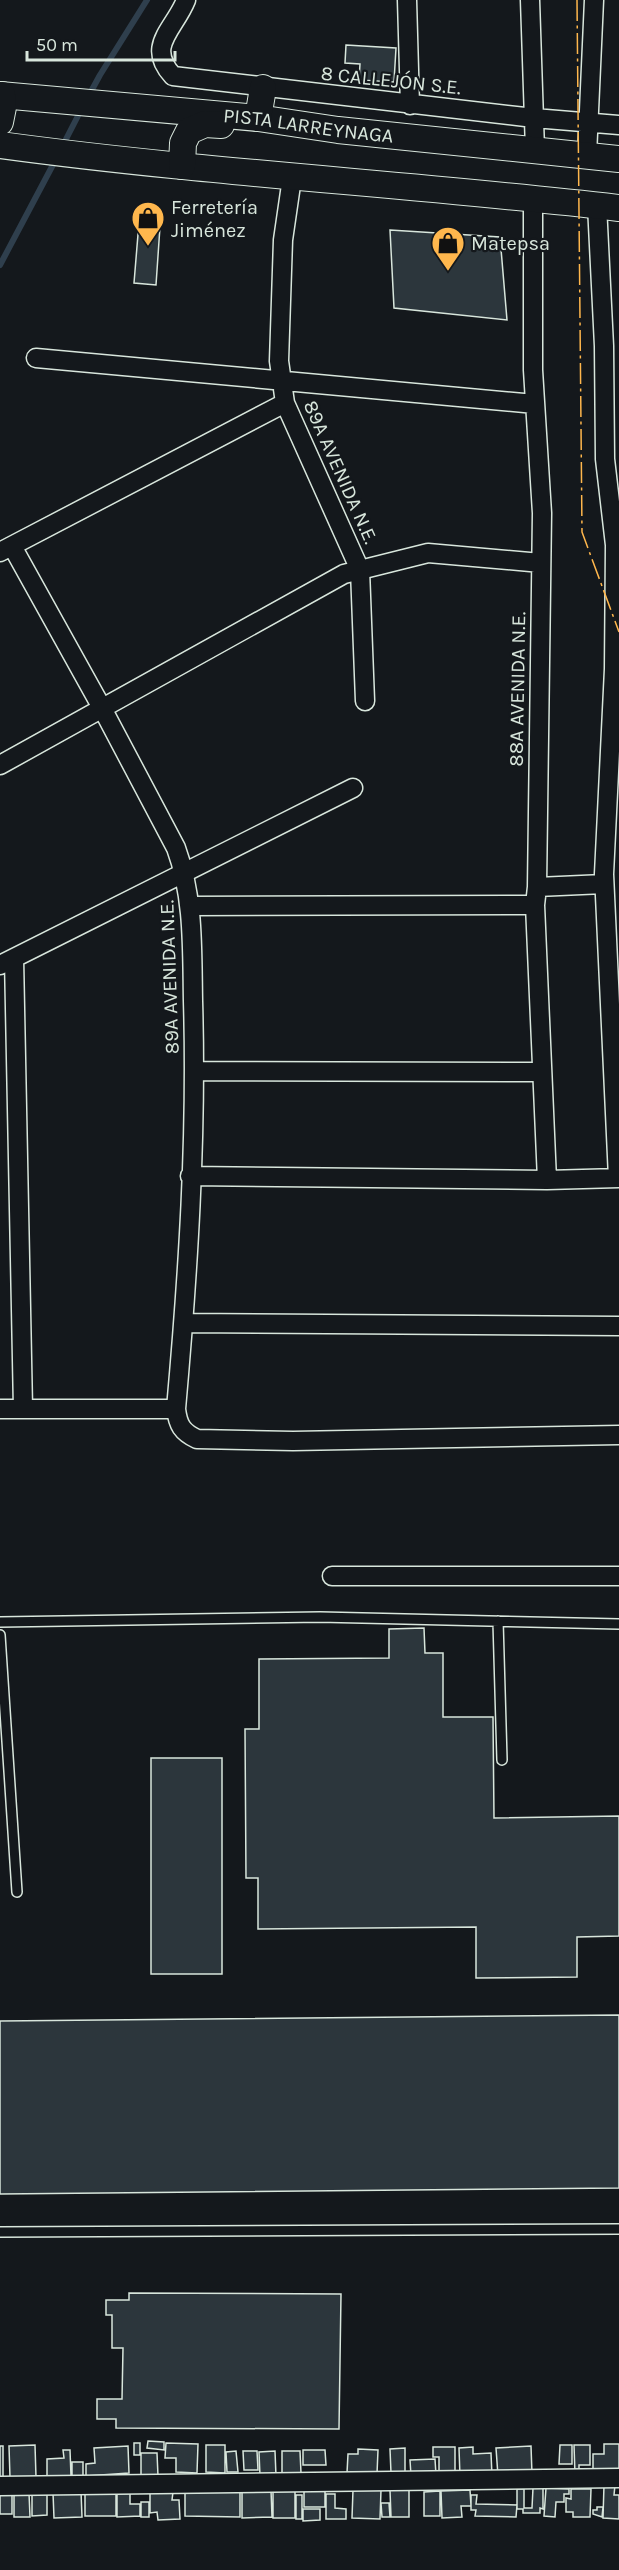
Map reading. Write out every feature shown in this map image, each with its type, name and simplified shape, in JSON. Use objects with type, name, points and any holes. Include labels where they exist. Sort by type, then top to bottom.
[{"type":"main road","points":[[258,118],[263,88]]},
{"type":"main road","points":[[1,94],[2,138],[89,155],[292,178],[612,204]]},
{"type":"main road","name":"PISTA LARREYNAGA","points":[[1,94],[258,118],[338,130],[619,159]]},
{"type":"main road","points":[[183,166],[183,143],[189,131],[205,124],[319,134],[338,130]]},
{"type":"street","name":"8 CALLEJÓN S.E.","points":[[186,0],[160,48],[163,65],[173,76],[410,105],[619,125]]},
{"type":"street","points":[[407,0],[410,105]]},
{"type":"street","points":[[530,0],[535,150]]},
{"type":"street","points":[[587,155],[594,0]]},
{"type":"street","name":"89A AVENIDA N.E.","points":[[292,178],[284,240],[279,361],[285,403],[360,570]]},
{"type":"street","name":"88A AVENIDA N.E.","points":[[533,198],[533,370],[542,513],[535,905],[547,1180]]},
{"type":"street","points":[[190,1176],[547,1180],[619,1178],[609,878],[616,698],[617,545],[612,459],[612,204]]},
{"type":"street","points":[[36,358],[535,404]]},
{"type":"street","points":[[6,549],[285,403]]},
{"type":"street","name":"89A AVENIDA N.E.","points":[[6,549],[102,708],[176,848],[185,872],[190,906],[195,1071],[184,1323],[176,1409]]},
{"type":"street","points":[[0,765],[344,574],[428,553],[542,563]]},
{"type":"street","points":[[360,570],[365,701]]},
{"type":"street","points":[[23,1409],[7,961],[353,788]]},
{"type":"street","points":[[537,887],[609,878]]},
{"type":"street","points":[[190,906],[535,905]]},
{"type":"street","points":[[195,1071],[543,1072]]},
{"type":"street","points":[[184,1323],[619,1326]]},
{"type":"street","points":[[0,1409],[176,1409],[178,1423],[185,1433],[197,1439],[293,1441],[619,1435]]},
{"type":"street","points":[[332,1576],[619,1576]]},
{"type":"street","points":[[0,2486],[619,2478]]},
{"type":"lane","points":[[0,1622],[320,1617],[619,1624]]},
{"type":"lane","points":[[498,1621],[502,1760]]},
{"type":"lane","points":[[0,1635],[17,1892]]},
{"type":"lane","points":[[0,2232],[619,2229]]},
{"type":"building","points":[[346,45],[396,48],[394,82],[359,80],[360,64],[345,63]]},
{"type":"building","name":"Ferretería Jiménez","points":[[140,210],[161,212],[156,285],[134,283]]},
{"type":"building","name":"Matepsa","points":[[390,230],[500,237],[507,320],[394,308]]},
{"type":"building","points":[[424,1628],[425,1653],[443,1653],[443,1717],[493,1717],[494,1818],[619,1816],[619,1936],[577,1937],[577,1977],[476,1978],[476,1927],[258,1929],[258,1878],[246,1878],[245,1729],[259,1729],[259,1659],[389,1658],[389,1629]]},
{"type":"building","points":[[151,1758],[222,1758],[222,1974],[151,1974]]},
{"type":"building","points":[[619,2015],[619,2188],[0,2194],[0,2021]]},
{"type":"building","points":[[129,2293],[341,2294],[339,2429],[116,2428],[116,2419],[97,2419],[97,2399],[122,2399],[123,2348],[112,2348],[112,2315],[106,2315],[106,2300],[129,2300]]},
{"type":"building","points":[[148,2441],[164,2442],[164,2450],[147,2448]]},
{"type":"building","points":[[134,2443],[140,2443],[140,2455],[134,2455]]},
{"type":"building","points":[[166,2443],[198,2444],[197,2473],[176,2472],[176,2458],[165,2458]]},
{"type":"building","points":[[604,2444],[619,2444],[619,2472],[593,2471],[593,2454],[604,2454]]},
{"type":"building","points":[[35,2445],[36,2477],[10,2478],[9,2446]]},
{"type":"building","points":[[206,2445],[225,2445],[225,2473],[206,2472]]},
{"type":"building","points":[[560,2445],[572,2445],[572,2464],[559,2464]]},
{"type":"building","points":[[574,2445],[590,2445],[590,2465],[579,2465],[579,2475],[575,2475]]},
{"type":"building","points":[[0,2446],[3,2446],[3,2478],[0,2478]]},
{"type":"building","points":[[128,2446],[129,2473],[86,2476],[86,2464],[95,2463],[94,2448]]},
{"type":"building","points":[[531,2446],[532,2474],[498,2476],[496,2448]]},
{"type":"building","points":[[433,2447],[455,2447],[455,2476],[439,2476],[439,2457],[433,2457]]},
{"type":"building","points":[[473,2447],[473,2454],[491,2453],[492,2476],[460,2477],[459,2448]]},
{"type":"building","points":[[405,2448],[405,2473],[391,2473],[390,2449]]},
{"type":"building","points":[[358,2449],[378,2450],[377,2474],[347,2473],[348,2454],[358,2454]]},
{"type":"building","points":[[63,2450],[70,2450],[71,2476],[47,2477],[47,2459],[64,2458]]},
{"type":"building","points":[[303,2450],[325,2450],[326,2465],[303,2465]]},
{"type":"building","points":[[236,2451],[238,2472],[227,2472],[226,2452]]},
{"type":"building","points":[[243,2451],[257,2451],[258,2470],[244,2470]]},
{"type":"building","points":[[275,2451],[276,2476],[260,2476],[259,2452]]},
{"type":"building","points":[[282,2451],[300,2451],[301,2473],[282,2473]]},
{"type":"building","points":[[141,2453],[157,2453],[158,2476],[141,2476]]},
{"type":"building","points":[[435,2459],[436,2475],[411,2476],[410,2460]]},
{"type":"building","points":[[72,2462],[83,2462],[83,2476],[72,2476]]},
{"type":"building","points":[[604,2485],[615,2485],[614,2495],[619,2495],[619,2519],[603,2518]]},
{"type":"building","points":[[150,2488],[173,2492],[172,2500],[179,2500],[180,2519],[158,2520],[157,2512],[150,2513]]},
{"type":"building","points":[[533,2488],[543,2488],[543,2509],[540,2508],[540,2513],[523,2513],[523,2509],[517,2509],[517,2489],[524,2489],[524,2508],[532,2508]]},
{"type":"building","points":[[546,2488],[569,2489],[569,2494],[564,2494],[564,2502],[556,2502],[555,2517],[544,2516]]},
{"type":"building","points":[[185,2489],[240,2490],[240,2517],[185,2516]]},
{"type":"building","points":[[304,2489],[325,2489],[325,2507],[304,2507]]},
{"type":"building","points":[[571,2489],[591,2489],[590,2517],[573,2517],[573,2512],[566,2512],[566,2498],[571,2499]]},
{"type":"building","points":[[271,2490],[272,2517],[242,2518],[242,2491]]},
{"type":"building","points":[[353,2490],[381,2490],[380,2519],[352,2518]]},
{"type":"building","points":[[390,2490],[409,2490],[409,2517],[391,2517]]},
{"type":"building","points":[[470,2490],[471,2506],[461,2506],[462,2517],[442,2518],[441,2491]]},
{"type":"building","points":[[0,2491],[12,2491],[12,2514],[0,2514]]},
{"type":"building","points":[[81,2491],[82,2517],[54,2518],[53,2493]]},
{"type":"building","points":[[117,2491],[130,2491],[130,2504],[140,2504],[140,2516],[117,2517]]},
{"type":"building","points":[[273,2491],[295,2491],[295,2518],[273,2518]]},
{"type":"building","points":[[440,2491],[440,2516],[424,2516],[424,2492]]},
{"type":"building","points":[[85,2492],[116,2492],[116,2516],[85,2516]]},
{"type":"building","points":[[14,2493],[29,2493],[30,2517],[14,2517]]},
{"type":"building","points":[[32,2494],[47,2494],[47,2515],[32,2516]]},
{"type":"building","points":[[326,2494],[335,2494],[335,2508],[346,2509],[346,2519],[326,2519]]},
{"type":"building","points":[[296,2495],[302,2495],[302,2519],[296,2519]]},
{"type":"building","points":[[471,2495],[477,2495],[476,2504],[517,2505],[516,2517],[475,2516],[476,2510],[471,2510]]},
{"type":"building","points":[[141,2502],[149,2502],[149,2517],[141,2517]]},
{"type":"building","points":[[381,2503],[389,2503],[390,2517],[382,2517]]},
{"type":"building","points":[[597,2507],[603,2507],[602,2517],[593,2514],[593,2510],[597,2510]]},
{"type":"building","points":[[303,2509],[320,2509],[320,2520],[303,2521]]},
{"type":"waterway","points":[[88,97],[147,0]]},
{"type":"waterway","points":[[62,147],[82,108]]},
{"type":"waterway","points":[[0,265],[56,159]]},
{"type":"power","points":[[577,0],[582,532],[619,632]]},
{"type":"place","name":"Ferretería Jiménez","points":[[148,247]]},
{"type":"place","name":"Matepsa","points":[[448,272]]}]
